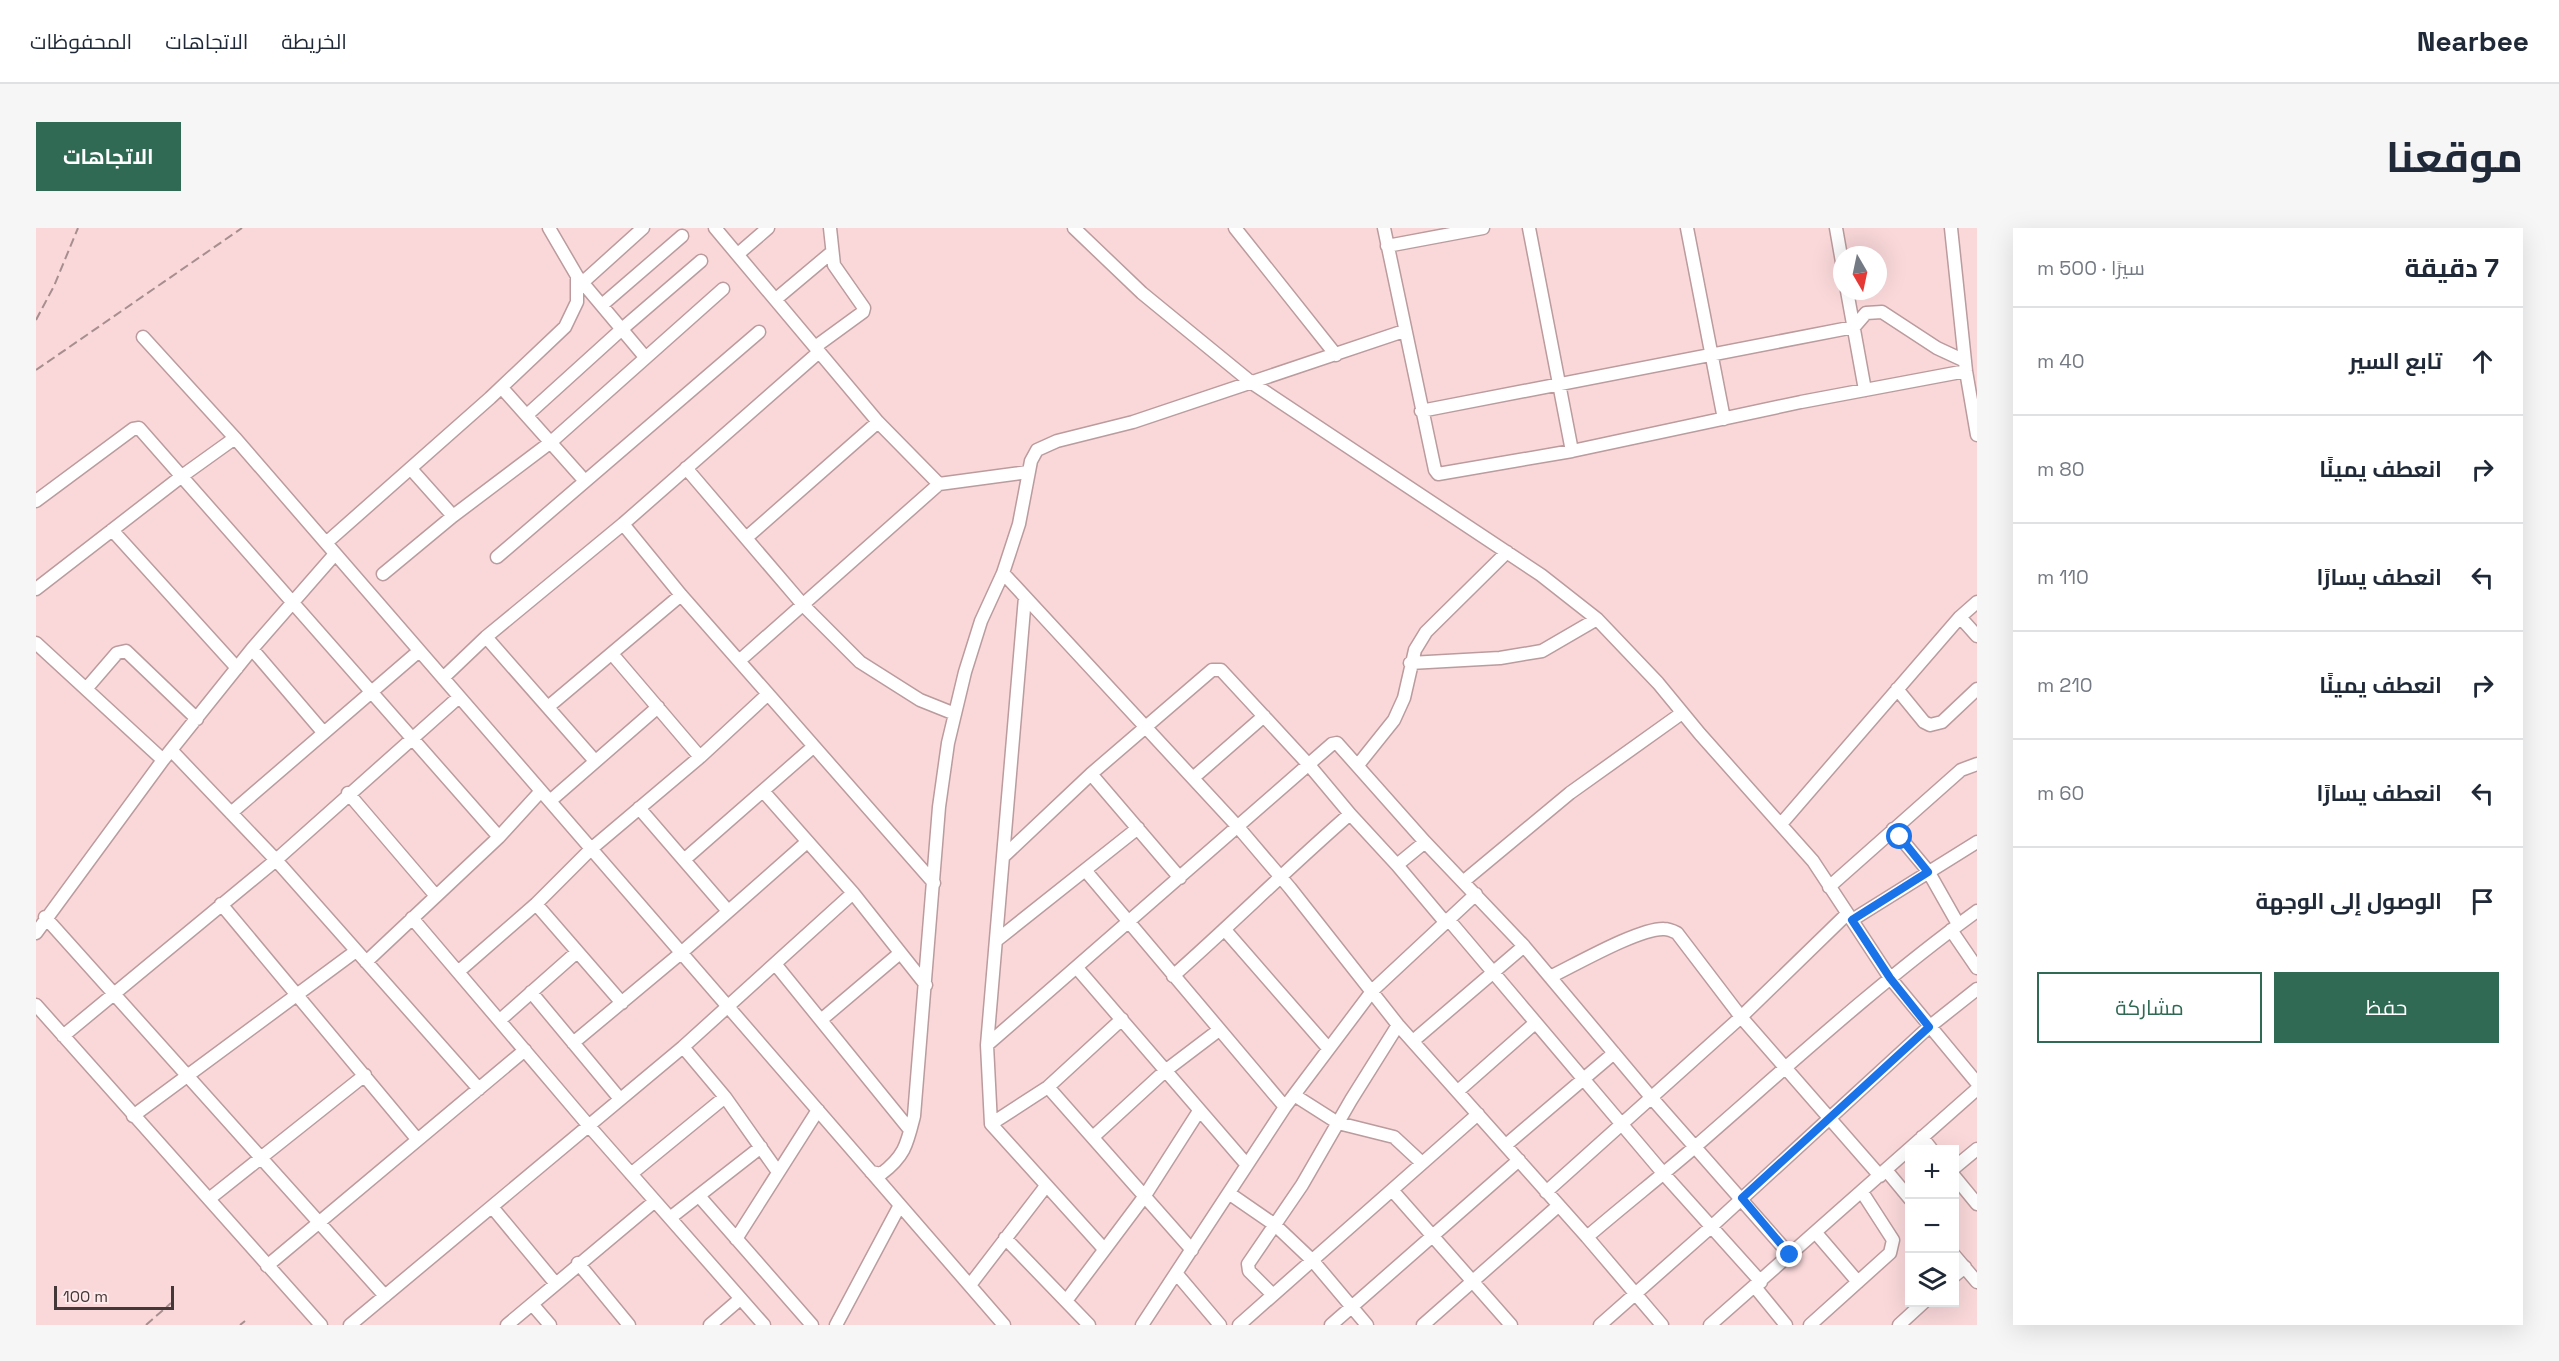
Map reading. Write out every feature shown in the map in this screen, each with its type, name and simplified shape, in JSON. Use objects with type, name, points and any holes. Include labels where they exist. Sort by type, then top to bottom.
[{"type":"street","points":[[549,228],[580,280],[645,357]]},
{"type":"street","points":[[326,543],[502,387],[565,327],[577,302],[580,280],[643,228]]},
{"type":"street","points":[[715,228],[878,422],[939,484]]},
{"type":"street","points":[[738,254],[768,228]]},
{"type":"street","points":[[443,678],[486,637],[623,524],[817,349],[863,312],[864,308],[834,265],[830,228]]},
{"type":"street","points":[[1074,228],[1142,293],[1252,383],[1507,552],[1597,619],[1658,683],[1813,861],[1890,978],[1977,1083]]},
{"type":"street","points":[[1235,228],[1336,355]]},
{"type":"street","points":[[1384,228],[1421,411],[1438,474],[1572,451],[1865,390],[1965,366]]},
{"type":"street","points":[[1387,246],[1483,228]]},
{"type":"street","points":[[1529,228],[1572,451]]},
{"type":"street","points":[[1687,228],[1724,419]]},
{"type":"street","points":[[1836,228],[1839,246]]},
{"type":"street","points":[[1951,228],[1965,366],[1977,435]]},
{"type":"street","points":[[602,305],[682,236]]},
{"type":"street","points":[[776,299],[832,252]]},
{"type":"street","points":[[527,415],[701,261]]},
{"type":"street","points":[[383,574],[453,516],[551,442],[723,289]]},
{"type":"street","points":[[1849,300],[1865,390]]},
{"type":"street","points":[[1421,411],[1854,327],[1866,313],[1882,312],[1965,366]]},
{"type":"street","points":[[871,1172],[881,1174],[905,1152],[914,1116],[939,807],[948,743],[965,672],[981,621],[1002,573],[1019,524],[1028,472],[1037,450],[1057,441],[1134,422],[1404,331]]},
{"type":"street","points":[[498,556],[759,332]]},
{"type":"street","points":[[143,338],[235,438],[1004,1325]]},
{"type":"street","points":[[502,387],[584,480]]},
{"type":"street","points":[[746,538],[878,422]]},
{"type":"street","points":[[36,501],[136,427],[140,428],[499,837]]},
{"type":"street","points":[[36,587],[235,438]]},
{"type":"street","points":[[686,468],[804,606],[860,663],[920,700],[955,714]]},
{"type":"street","points":[[411,469],[453,516]]},
{"type":"street","points":[[739,661],[804,606],[939,484],[1028,472]]},
{"type":"street","points":[[623,524],[681,595],[934,883]]},
{"type":"street","points":[[112,530],[237,668]]},
{"type":"street","points":[[1358,765],[1394,720],[1404,698],[1414,650],[1426,632],[1507,552]]},
{"type":"street","points":[[36,933],[45,917],[167,755],[252,649],[335,554]]},
{"type":"street","points":[[1002,573],[1238,827],[1373,990],[1398,1024],[1662,1325]]},
{"type":"street","points":[[548,706],[613,655],[681,595]]},
{"type":"street","points":[[1025,597],[998,940],[987,1045],[991,1124],[1104,1249]]},
{"type":"street","points":[[1780,824],[1960,617],[1977,602]]},
{"type":"street","points":[[1960,617],[1977,636]]},
{"type":"street","points":[[1410,663],[1500,658],[1542,651],[1597,619]]},
{"type":"street","points":[[486,637],[595,761]]},
{"type":"street","points":[[36,643],[86,689],[167,755],[231,813],[276,860],[479,1089]]},
{"type":"street","points":[[252,649],[323,732]]},
{"type":"street","points":[[86,689],[117,653],[126,651],[197,718]]},
{"type":"street","points":[[231,813],[419,651]]},
{"type":"street","points":[[613,655],[700,757]]},
{"type":"street","points":[[1003,857],[1091,774],[1212,670],[1221,670],[1309,765],[1492,972],[1711,1227],[1758,1285],[1786,1325]]},
{"type":"street","points":[[1897,689],[1924,722],[1930,725],[1942,722],[1977,689]]},
{"type":"street","points":[[459,971],[536,904],[591,849],[700,757],[768,694]]},
{"type":"street","points":[[63,1036],[116,995],[221,904],[276,860],[348,793],[459,697]]},
{"type":"street","points":[[550,801],[658,707]]},
{"type":"street","points":[[1464,881],[1570,793],[1682,713]]},
{"type":"street","points":[[1193,778],[1264,716]]},
{"type":"street","points":[[987,1045],[1332,744],[1337,743],[1425,842],[1524,945],[1650,1096],[1790,1255]]},
{"type":"street","points":[[685,859],[813,747]]},
{"type":"street","points":[[1829,887],[1960,770],[1977,764]]},
{"type":"street","points":[[1091,774],[1180,878]]},
{"type":"street","points":[[366,962],[499,837],[541,791]]},
{"type":"street","points":[[763,791],[853,893],[926,985]]},
{"type":"street","points":[[348,793],[436,896]]},
{"type":"street","points":[[639,808],[728,911]]},
{"type":"street","points":[[1173,976],[1225,930],[1279,876],[1350,814]]},
{"type":"street","points":[[998,940],[1138,828]]},
{"type":"street","points":[[1893,829],[1928,872],[1977,968]]},
{"type":"street","points":[[573,1042],[681,953],[807,842]]},
{"type":"street","points":[[1397,865],[1425,842]]},
{"type":"street","points":[[1546,1192],[1849,917],[1977,842]]},
{"type":"street","points":[[1085,870],[1285,1107]]},
{"type":"street","points":[[350,1325],[684,1047],[853,893]]},
{"type":"street","points":[[1142,1325],[1285,1107],[1328,1048],[1373,990],[1476,894]]},
{"type":"street","points":[[221,904],[417,1139]]},
{"type":"street","points":[[536,904],[622,1003]]},
{"type":"street","points":[[1587,1237],[1696,1146],[1785,1065],[1890,978],[1977,911]]},
{"type":"street","points":[[45,917],[385,1296]]},
{"type":"street","points":[[412,918],[764,1325]]},
{"type":"street","points":[[1550,977],[1605,949],[1651,931],[1665,928],[1677,933],[1741,1017],[1829,1118],[1905,1194]]},
{"type":"street","points":[[1225,930],[1328,1048]]},
{"type":"street","points":[[1413,1041],[1524,945]]},
{"type":"street","points":[[133,1116],[356,951]]},
{"type":"street","points":[[500,1020],[578,952]]},
{"type":"street","points":[[821,1020],[900,952]]},
{"type":"street","points":[[776,965],[910,1130]]},
{"type":"street","points":[[1077,968],[1247,1165]]},
{"type":"street","points":[[1600,1325],[1711,1227],[1929,1027],[1977,989]]},
{"type":"street","points":[[531,992],[620,1099]]},
{"type":"street","points":[[36,1005],[321,1325]]},
{"type":"street","points":[[991,1124],[1048,1087],[1122,1019]]},
{"type":"street","points":[[1458,1091],[1535,1023]]},
{"type":"street","points":[[1273,1295],[1249,1271],[1248,1264],[1302,1185],[1398,1024]]},
{"type":"street","points":[[1093,1137],[1165,1071],[1219,1030]]},
{"type":"street","points":[[684,1047],[725,1097],[778,1172]]},
{"type":"street","points":[[267,1266],[525,1050]]},
{"type":"street","points":[[1506,1145],[1614,1053]]},
{"type":"street","points":[[209,1199],[365,1075]]},
{"type":"street","points":[[1048,1087],[1192,1250]]},
{"type":"street","points":[[1710,1325],[1758,1285],[1977,1089]]},
{"type":"street","points":[[1294,1095],[1338,1123],[1394,1137],[1422,1163]]},
{"type":"street","points":[[632,1174],[725,1097]]},
{"type":"street","points":[[736,1239],[818,1110]]},
{"type":"street","points":[[1066,1301],[1144,1197],[1199,1111]]},
{"type":"street","points":[[1239,1325],[1478,1114]]},
{"type":"street","points":[[1922,1137],[1929,1145]]},
{"type":"street","points":[[670,1218],[761,1147]]},
{"type":"street","points":[[1959,1164],[1977,1149]]},
{"type":"street","points":[[1331,1325],[1519,1160]]},
{"type":"street","points":[[1959,1182],[1977,1204]]},
{"type":"street","points":[[970,1285],[1046,1186]]},
{"type":"street","points":[[1392,1190],[1511,1325]]},
{"type":"street","points":[[1810,1325],[1890,1253],[1893,1247],[1893,1240],[1862,1192]]},
{"type":"street","points":[[1230,1194],[1275,1225],[1313,1261],[1367,1325]]},
{"type":"street","points":[[699,1196],[812,1325]]},
{"type":"street","points":[[507,1325],[578,1263],[655,1201]]},
{"type":"street","points":[[836,1325],[900,1205]]},
{"type":"street","points":[[1423,1325],[1558,1206]]},
{"type":"street","points":[[492,1207],[556,1284]]},
{"type":"street","points":[[1816,1233],[1858,1282]]},
{"type":"street","points":[[1005,1238],[1089,1325]]},
{"type":"street","points":[[1959,1260],[1977,1282]]},
{"type":"street","points":[[578,1263],[629,1325]]},
{"type":"street","points":[[1959,1272],[1965,1267]]},
{"type":"street","points":[[1176,1273],[1220,1325]]},
{"type":"street","points":[[710,1325],[740,1299]]},
{"type":"street","points":[[532,1304],[550,1325]]},
{"type":"street","points":[[1899,1325],[1919,1307]]},
{"type":"railway","points":[[36,320],[54,286],[78,228]]},
{"type":"railway","points":[[36,370],[242,228]]},
{"type":"railway","points":[[146,1325],[171,1303]]},
{"type":"railway","points":[[240,1325],[245,1321]]},
{"type":"route","points":[[1790,1255],[1742,1198],[1929,1027],[1890,978],[1852,920],[1928,872],[1900,837]]}]
